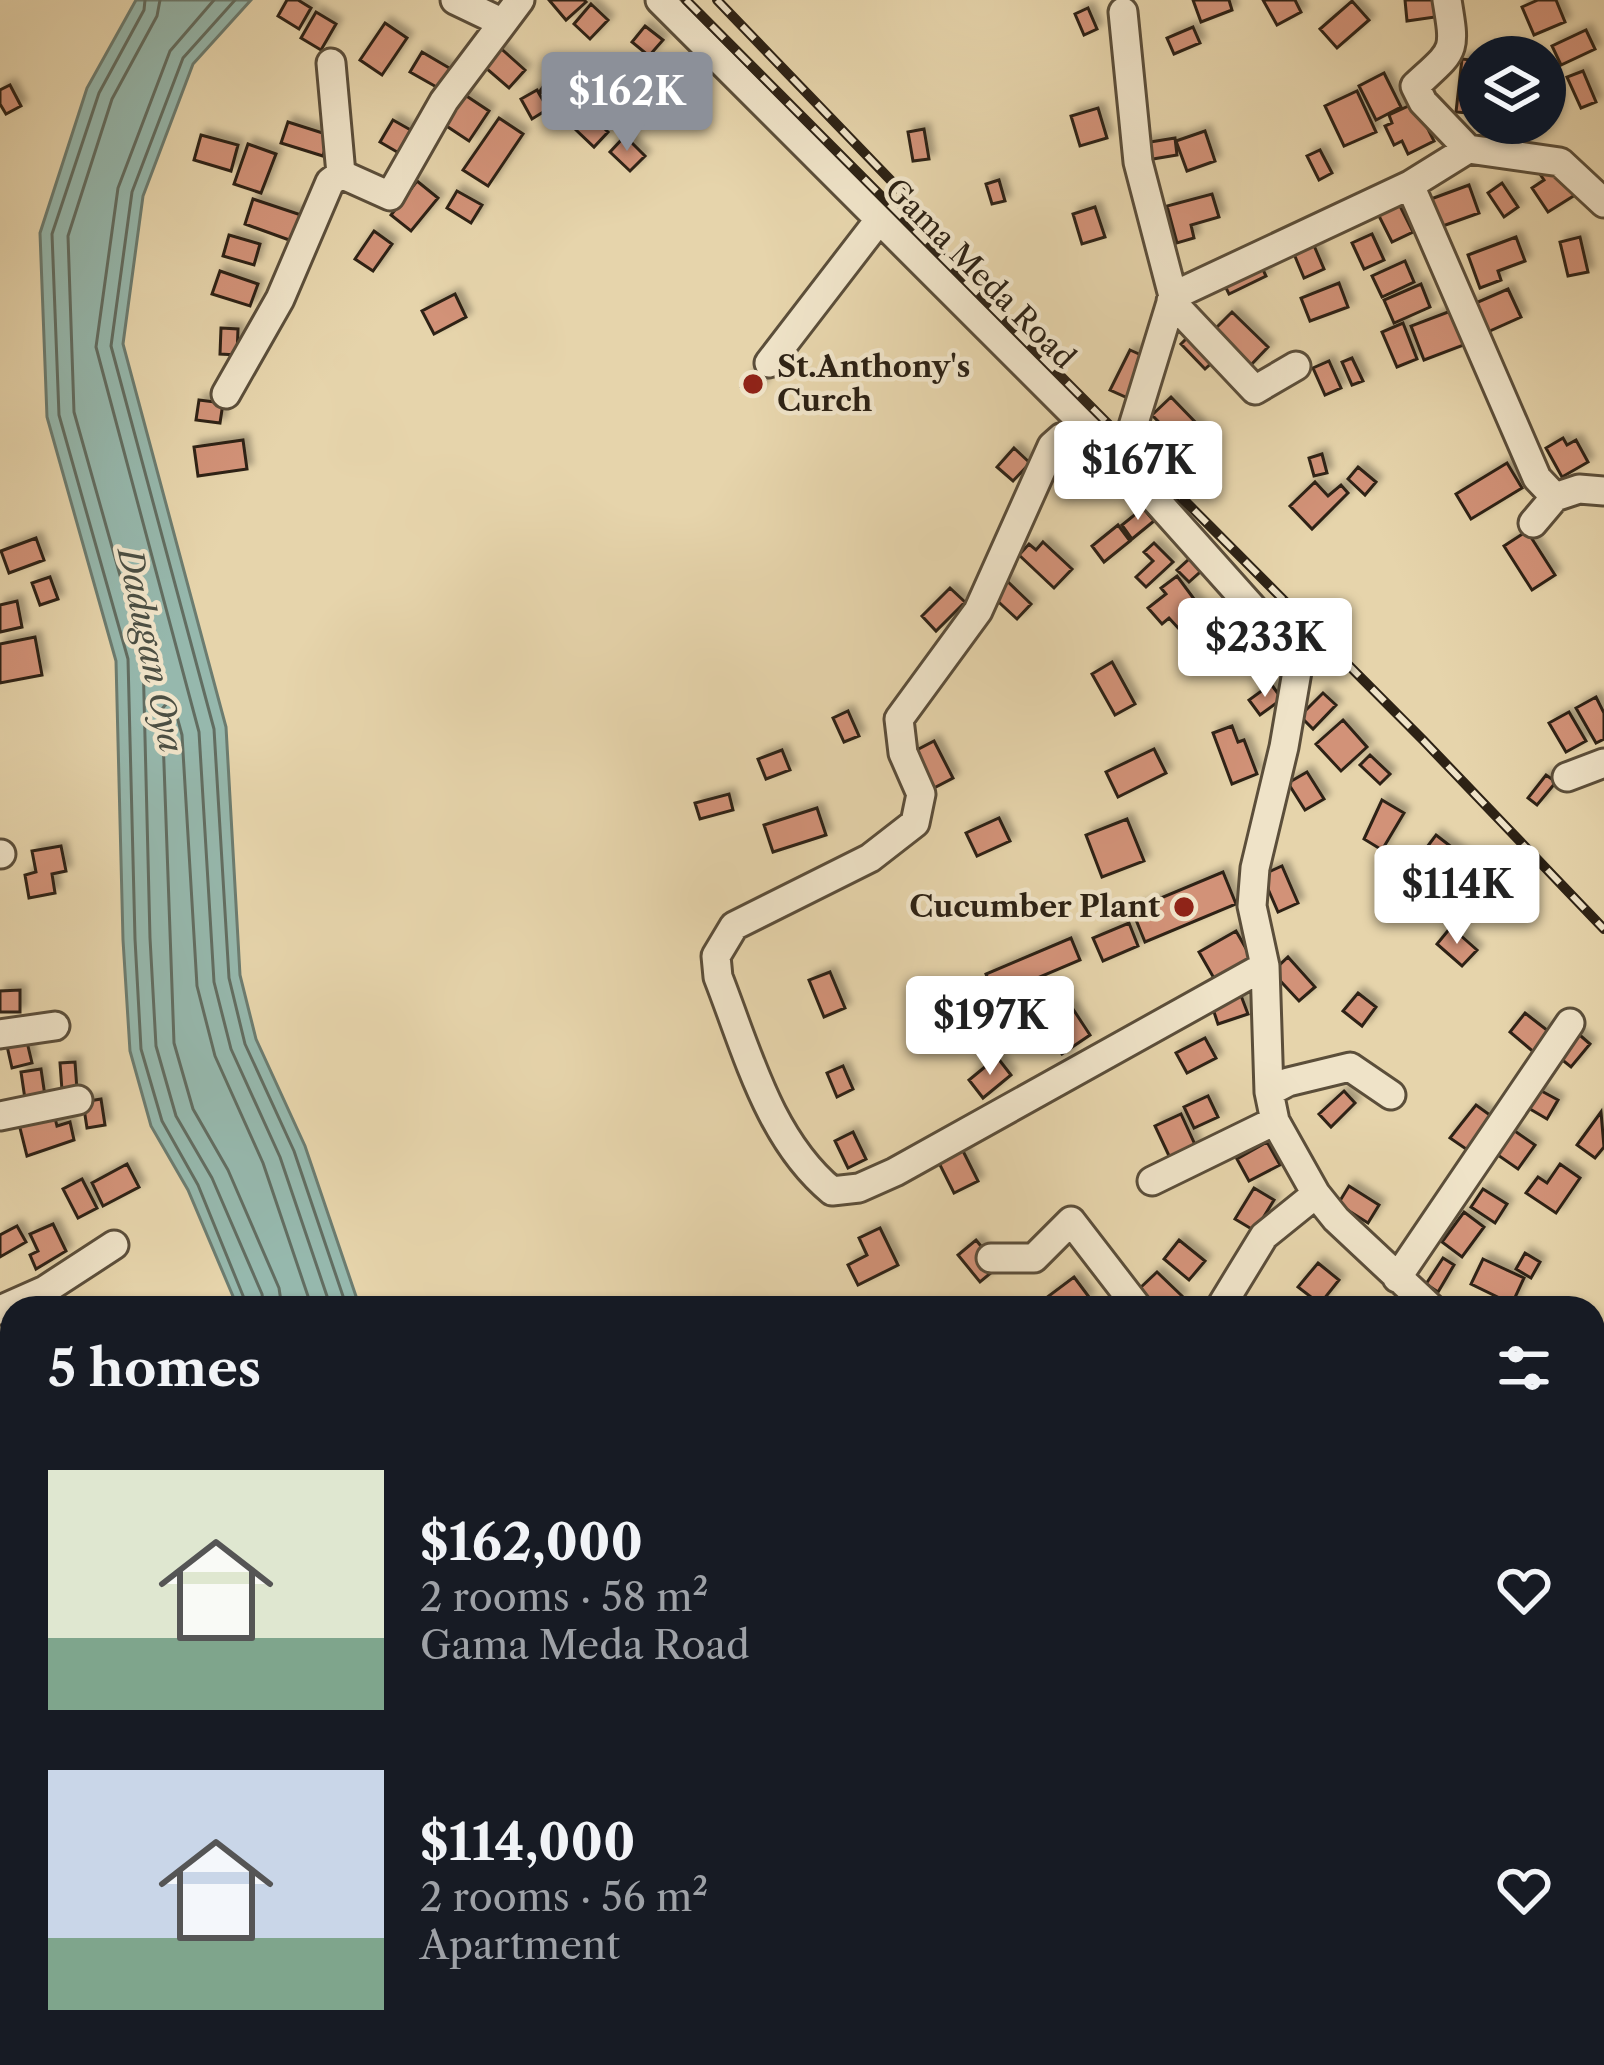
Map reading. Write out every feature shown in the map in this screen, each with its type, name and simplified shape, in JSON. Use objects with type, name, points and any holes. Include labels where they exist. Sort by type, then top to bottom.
[{"type":"street","points":[[455,0],[501,22]]},
{"type":"street","points":[[340,174],[390,196],[444,101],[520,0]]},
{"type":"street","name":"Gama Meda Road","points":[[660,0],[1122,462],[1299,660],[1255,868],[1252,906],[1265,966],[1269,1092],[1275,1121],[1316,1194],[1417,1296]]},
{"type":"street","points":[[1447,0],[1454,42],[1449,54],[1415,86],[1423,102],[1468,149],[1560,162],[1604,203]]},
{"type":"street","points":[[1126,4],[1138,162],[1172,298],[1256,390],[1296,366]]},
{"type":"street","points":[[331,63],[340,174]]},
{"type":"street","points":[[1265,966],[895,1172],[859,1188],[832,1191],[805,1169],[768,1106],[718,977],[716,956],[734,926],[870,858],[914,823],[921,794],[903,753],[899,719],[978,611],[1052,446],[1061,439],[1122,462],[1172,298],[1410,185],[1468,149]]},
{"type":"street","points":[[226,394],[280,299],[329,182],[340,174]]},
{"type":"street","points":[[1410,185],[1538,478],[1555,497]]},
{"type":"street","points":[[770,363],[879,220]]},
{"type":"street","points":[[1534,523],[1555,497],[1580,489],[1604,491]]},
{"type":"street","points":[[1567,777],[1604,764]]},
{"type":"street","points":[[1396,1278],[1570,1024]]},
{"type":"street","points":[[0,1034],[55,1026]]},
{"type":"street","points":[[1269,1092],[1288,1082],[1350,1067],[1391,1095]]},
{"type":"street","points":[[0,1116],[78,1100]]},
{"type":"street","points":[[1152,1181],[1275,1121]]},
{"type":"street","points":[[1227,1296],[1264,1236],[1316,1194]]},
{"type":"street","points":[[991,1258],[1034,1258],[1071,1221],[1129,1296]]},
{"type":"street","points":[[32,1296],[114,1245]]},
{"type":"water","name":"Dadugan Oya","points":[[136,0],[251,0],[193,64],[143,196],[123,344],[226,727],[240,975],[256,1039],[305,1146],[356,1296],[233,1296],[188,1190],[151,1126],[130,1051],[116,661],[47,417],[40,233],[87,88]]},
{"type":"building","points":[[287,0],[311,8],[299,29],[278,16]]},
{"type":"building","points":[[549,0],[584,0],[586,2],[566,20]]},
{"type":"building","points":[[1193,0],[1229,0],[1232,10],[1201,22]]},
{"type":"building","points":[[1263,0],[1295,0],[1301,12],[1277,25]]},
{"type":"building","points":[[1405,0],[1433,0],[1435,17],[1407,21]]},
{"type":"building","points":[[1538,0],[1556,0],[1565,22],[1534,35],[1522,7]]},
{"type":"building","points":[[1352,1],[1369,20],[1337,48],[1320,29]]},
{"type":"building","points":[[591,4],[608,20],[590,39],[574,24]]},
{"type":"building","points":[[1088,8],[1097,29],[1084,35],[1075,14]]},
{"type":"building","points":[[316,12],[336,24],[321,50],[301,38]]},
{"type":"building","points":[[385,23],[407,38],[382,75],[360,60]]},
{"type":"building","points":[[645,26],[663,40],[649,56],[632,42]]},
{"type":"building","points":[[1193,27],[1200,43],[1174,54],[1167,38]]},
{"type":"building","points":[[1586,30],[1595,49],[1566,63],[1566,39]]},
{"type":"building","points":[[497,45],[525,70],[509,88],[480,63]]},
{"type":"building","points":[[422,52],[451,69],[440,89],[410,72]]},
{"type":"building","points":[[1583,71],[1596,102],[1581,108],[1567,77]]},
{"type":"building","points":[[1384,73],[1401,107],[1376,120],[1359,86]]},
{"type":"building","points":[[551,75],[570,88],[560,104],[540,91]]},
{"type":"building","points":[[10,85],[21,106],[6,114],[0,90]]},
{"type":"building","points":[[537,90],[548,109],[532,119],[521,99]]},
{"type":"building","points":[[1357,91],[1376,132],[1344,146],[1325,106]]},
{"type":"building","points":[[462,93],[489,111],[469,141],[442,123]]},
{"type":"building","points":[[1415,103],[1434,141],[1408,154],[1402,141],[1394,145],[1385,126],[1392,123],[1389,115]]},
{"type":"building","points":[[1098,108],[1107,138],[1080,146],[1071,116]]},
{"type":"building","points":[[589,114],[608,132],[594,147],[575,129]]},
{"type":"building","points":[[499,118],[523,134],[488,186],[463,170]]},
{"type":"building","points":[[393,120],[416,133],[404,156],[380,142]]},
{"type":"building","points":[[288,122],[329,135],[323,156],[281,143]]},
{"type":"building","points":[[924,129],[929,159],[913,161],[908,132]]},
{"type":"building","points":[[1205,131],[1215,161],[1187,171],[1176,141]]},
{"type":"building","points":[[201,135],[238,145],[231,171],[194,160]]},
{"type":"building","points":[[625,136],[645,156],[630,171],[610,152]]},
{"type":"building","points":[[1175,138],[1177,155],[1147,160],[1144,143]]},
{"type":"building","points":[[248,144],[276,154],[261,193],[234,184]]},
{"type":"building","points":[[1320,150],[1332,173],[1319,180],[1307,156]]},
{"type":"building","points":[[1555,163],[1575,195],[1548,212],[1532,188]]},
{"type":"building","points":[[999,180],[1005,201],[992,204],[986,184]]},
{"type":"building","points":[[417,181],[438,198],[411,231],[391,215]]},
{"type":"building","points":[[1502,183],[1518,207],[1504,217],[1488,193]]},
{"type":"building","points":[[1469,185],[1479,213],[1440,227],[1431,199]]},
{"type":"building","points":[[457,191],[482,205],[471,223],[447,208]]},
{"type":"building","points":[[1212,194],[1219,217],[1191,225],[1194,238],[1177,243],[1167,206]]},
{"type":"building","points":[[1394,194],[1413,232],[1392,242],[1373,204]]},
{"type":"building","points":[[253,199],[301,215],[292,241],[245,224]]},
{"type":"building","points":[[1095,207],[1105,237],[1082,244],[1073,214]]},
{"type":"building","points":[[374,231],[392,244],[373,271],[355,259]]},
{"type":"building","points":[[1309,234],[1324,269],[1304,278],[1289,242]]},
{"type":"building","points":[[1372,234],[1384,260],[1364,269],[1352,243]]},
{"type":"building","points":[[229,235],[260,244],[254,265],[223,256]]},
{"type":"building","points":[[1516,237],[1525,261],[1498,271],[1501,280],[1480,288],[1468,255]]},
{"type":"building","points":[[1580,237],[1588,272],[1568,276],[1560,242]]},
{"type":"building","points":[[1257,257],[1266,276],[1229,294],[1220,276]]},
{"type":"building","points":[[1405,261],[1414,282],[1382,297],[1372,276]]},
{"type":"building","points":[[220,271],[258,284],[250,306],[212,294]]},
{"type":"building","points":[[1339,283],[1348,307],[1310,321],[1301,298]]},
{"type":"building","points":[[1421,284],[1430,307],[1394,323],[1384,300]]},
{"type":"building","points":[[1508,289],[1521,317],[1483,334],[1471,305]]},
{"type":"building","points":[[455,294],[466,317],[434,334],[422,311]]},
{"type":"building","points":[[1456,309],[1469,343],[1424,360],[1411,326]]},
{"type":"building","points":[[1232,312],[1268,347],[1248,368],[1212,332]]},
{"type":"building","points":[[1403,323],[1417,359],[1397,367],[1382,332]]},
{"type":"building","points":[[221,328],[238,329],[237,355],[220,354]]},
{"type":"building","points":[[1192,333],[1216,359],[1205,369],[1181,344]]},
{"type":"building","points":[[1130,350],[1150,359],[1130,399],[1110,390]]},
{"type":"building","points":[[1352,358],[1363,381],[1352,385],[1342,362]]},
{"type":"building","points":[[1329,361],[1341,388],[1325,395],[1313,368]]},
{"type":"building","name":"St.Anthony's Curch","points":[[752,372],[765,381],[754,396],[741,387]]},
{"type":"building","points":[[1171,397],[1200,427],[1181,445],[1152,415]]},
{"type":"building","points":[[199,400],[223,403],[220,423],[196,420]]},
{"type":"building","points":[[1563,438],[1567,445],[1576,440],[1588,462],[1562,477],[1546,448]]},
{"type":"building","points":[[243,440],[247,469],[198,476],[194,447]]},
{"type":"building","points":[[1014,448],[1030,463],[1013,481],[997,467]]},
{"type":"building","points":[[1065,449],[1073,458],[1080,452],[1094,467],[1071,489],[1048,466]]},
{"type":"building","points":[[1322,454],[1327,473],[1314,476],[1309,458]]},
{"type":"building","points":[[1507,463],[1522,488],[1471,519],[1456,494]]},
{"type":"building","points":[[1358,467],[1376,482],[1365,495],[1348,479]]},
{"type":"building","points":[[1315,482],[1328,496],[1341,485],[1348,493],[1312,529],[1290,506]]},
{"type":"building","points":[[1143,508],[1154,521],[1132,539],[1122,525]]},
{"type":"building","points":[[1118,525],[1130,541],[1104,562],[1092,546]]},
{"type":"building","points":[[1527,531],[1555,575],[1532,590],[1504,546]]},
{"type":"building","points":[[36,538],[44,560],[9,573],[1,551]]},
{"type":"building","points":[[1043,542],[1072,569],[1054,588],[1019,555],[1029,544],[1036,550]]},
{"type":"building","points":[[1154,543],[1173,562],[1146,587],[1136,577],[1153,561],[1144,552]]},
{"type":"building","points":[[1198,551],[1209,564],[1189,582],[1177,570]]},
{"type":"building","points":[[1177,576],[1203,611],[1180,630],[1169,618],[1162,624],[1148,608],[1166,594],[1161,588]]},
{"type":"building","points":[[50,577],[58,599],[40,605],[32,583]]},
{"type":"building","points":[[1005,579],[1031,604],[1017,619],[990,594]]},
{"type":"building","points":[[950,588],[965,602],[936,631],[922,616]]},
{"type":"building","points":[[17,601],[22,627],[0,632],[0,605]]},
{"type":"building","points":[[1239,635],[1262,652],[1251,666],[1229,649]]},
{"type":"building","points":[[35,637],[42,675],[0,683],[0,644]]},
{"type":"building","points":[[1112,662],[1135,704],[1115,715],[1092,674]]},
{"type":"building","points":[[1271,684],[1282,699],[1260,715],[1249,700]]},
{"type":"building","points":[[1323,693],[1336,705],[1313,729],[1300,716]]},
{"type":"building","points":[[1596,697],[1604,713],[1604,739],[1596,743],[1576,708]]},
{"type":"building","points":[[848,711],[859,736],[844,742],[833,718]]},
{"type":"building","points":[[1569,712],[1586,741],[1566,752],[1549,723]]},
{"type":"building","points":[[1343,720],[1367,747],[1341,771],[1316,744]]},
{"type":"building","points":[[1232,726],[1238,742],[1244,740],[1257,774],[1232,784],[1213,733]]},
{"type":"building","points":[[934,741],[953,778],[932,789],[913,752]]},
{"type":"building","points":[[1154,749],[1166,773],[1118,797],[1106,772]]},
{"type":"building","points":[[782,750],[790,770],[766,779],[758,759]]},
{"type":"building","points":[[1370,755],[1390,774],[1380,784],[1360,765]]},
{"type":"building","points":[[1307,772],[1324,799],[1305,810],[1288,783]]},
{"type":"building","points":[[1546,775],[1556,782],[1537,805],[1528,798]]},
{"type":"building","points":[[729,794],[733,810],[700,819],[695,803]]},
{"type":"building","points":[[1382,800],[1404,813],[1382,850],[1364,839]]},
{"type":"building","points":[[817,808],[826,835],[773,852],[764,825]]},
{"type":"building","points":[[999,818],[1010,841],[977,856],[966,833]]},
{"type":"building","points":[[1127,819],[1144,861],[1102,877],[1086,835]]},
{"type":"building","points":[[1436,835],[1467,859],[1455,874],[1424,851]]},
{"type":"building","points":[[61,846],[66,871],[52,874],[55,893],[29,898],[25,875],[36,872],[32,851]]},
{"type":"building","points":[[1282,866],[1298,903],[1278,912],[1262,875]]},
{"type":"building","points":[[1429,866],[1457,889],[1441,908],[1413,885]]},
{"type":"building","name":"Cucumber Plant","points":[[1223,872],[1236,904],[1145,942],[1132,910]]},
{"type":"building","points":[[1129,923],[1138,946],[1103,961],[1093,938]]},
{"type":"building","points":[[1451,927],[1477,950],[1462,966],[1437,944]]},
{"type":"building","points":[[1236,931],[1252,959],[1215,980],[1199,952]]},
{"type":"building","points":[[1071,938],[1080,960],[995,996],[986,974]]},
{"type":"building","points":[[1288,957],[1315,987],[1299,1001],[1272,972]]},
{"type":"building","points":[[830,972],[845,1008],[824,1017],[809,980]]},
{"type":"building","points":[[20,990],[20,1012],[0,1012],[0,991]]},
{"type":"building","points":[[1240,993],[1248,1014],[1218,1024],[1211,1003]]},
{"type":"building","points":[[1358,993],[1376,1007],[1362,1026],[1343,1011]]},
{"type":"building","points":[[1071,1006],[1090,1035],[1062,1054],[1042,1026]]},
{"type":"building","points":[[1525,1013],[1552,1034],[1536,1054],[1510,1032]]},
{"type":"building","points":[[1574,1030],[1590,1044],[1571,1067],[1555,1054]]},
{"type":"building","points":[[1205,1038],[1216,1058],[1187,1073],[1176,1053]]},
{"type":"building","points":[[27,1042],[32,1063],[12,1068],[7,1046]]},
{"type":"building","points":[[997,1057],[1011,1075],[983,1098],[969,1080]]},
{"type":"building","points":[[75,1062],[77,1090],[62,1090],[60,1063]]},
{"type":"building","points":[[843,1066],[853,1089],[837,1097],[827,1073]]},
{"type":"building","points":[[41,1069],[45,1096],[25,1099],[21,1072]]},
{"type":"building","points":[[1536,1088],[1558,1100],[1547,1119],[1525,1106]]},
{"type":"building","points":[[1344,1091],[1355,1103],[1331,1127],[1319,1114]]},
{"type":"building","points":[[1208,1096],[1218,1117],[1194,1128],[1184,1107]]},
{"type":"building","points":[[101,1099],[105,1125],[87,1128],[83,1102]]},
{"type":"building","points":[[1476,1105],[1494,1118],[1469,1151],[1450,1138]]},
{"type":"building","points":[[1601,1112],[1604,1147],[1595,1158],[1577,1145]]},
{"type":"building","points":[[54,1114],[57,1126],[70,1122],[74,1140],[27,1156],[19,1124]]},
{"type":"building","points":[[1181,1114],[1197,1149],[1171,1160],[1155,1126]]},
{"type":"building","points":[[1509,1127],[1535,1145],[1518,1169],[1492,1151]]},
{"type":"building","points":[[853,1132],[866,1159],[848,1168],[835,1141]]},
{"type":"building","points":[[1267,1142],[1280,1165],[1249,1181],[1237,1159]]},
{"type":"building","points":[[963,1151],[978,1181],[954,1193],[939,1163]]},
{"type":"building","points":[[127,1164],[139,1187],[103,1206],[92,1183]]},
{"type":"building","points":[[1560,1164],[1580,1178],[1556,1213],[1526,1193],[1538,1177],[1547,1183]]},
{"type":"building","points":[[82,1179],[97,1208],[78,1218],[63,1189]]},
{"type":"building","points":[[1349,1186],[1379,1205],[1368,1223],[1338,1204]]},
{"type":"building","points":[[1254,1188],[1274,1200],[1255,1231],[1235,1219]]},
{"type":"building","points":[[1483,1189],[1507,1204],[1495,1223],[1471,1207]]},
{"type":"building","points":[[1464,1212],[1484,1227],[1462,1257],[1442,1242]]},
{"type":"building","points":[[53,1224],[66,1251],[36,1269],[30,1255],[38,1251],[30,1234]]},
{"type":"building","points":[[17,1226],[26,1242],[0,1257],[0,1235]]},
{"type":"building","points":[[880,1228],[898,1265],[858,1285],[848,1265],[867,1255],[859,1238]]},
{"type":"building","points":[[976,1240],[998,1267],[980,1282],[958,1255]]},
{"type":"building","points":[[1179,1240],[1205,1261],[1189,1280],[1164,1259]]},
{"type":"building","points":[[1525,1253],[1540,1262],[1531,1278],[1516,1269]]},
{"type":"building","points":[[1443,1258],[1454,1265],[1438,1292],[1426,1284]]},
{"type":"building","points":[[1483,1259],[1524,1278],[1516,1296],[1496,1296],[1471,1284]]},
{"type":"building","points":[[1318,1263],[1339,1280],[1326,1296],[1310,1296],[1298,1287]]},
{"type":"building","points":[[1157,1272],[1182,1296],[1146,1296],[1139,1289]]},
{"type":"building","points":[[1074,1277],[1088,1296],[1049,1296]]},
{"type":"railway","points":[[686,0],[1423,740],[1604,929]]},
{"type":"railway","points":[[717,0],[929,220]]},
{"type":"place","name":"St.Anthony's Curch","points":[[753,384]]},
{"type":"place","name":"Cucumber Plant","points":[[1184,907]]}]
